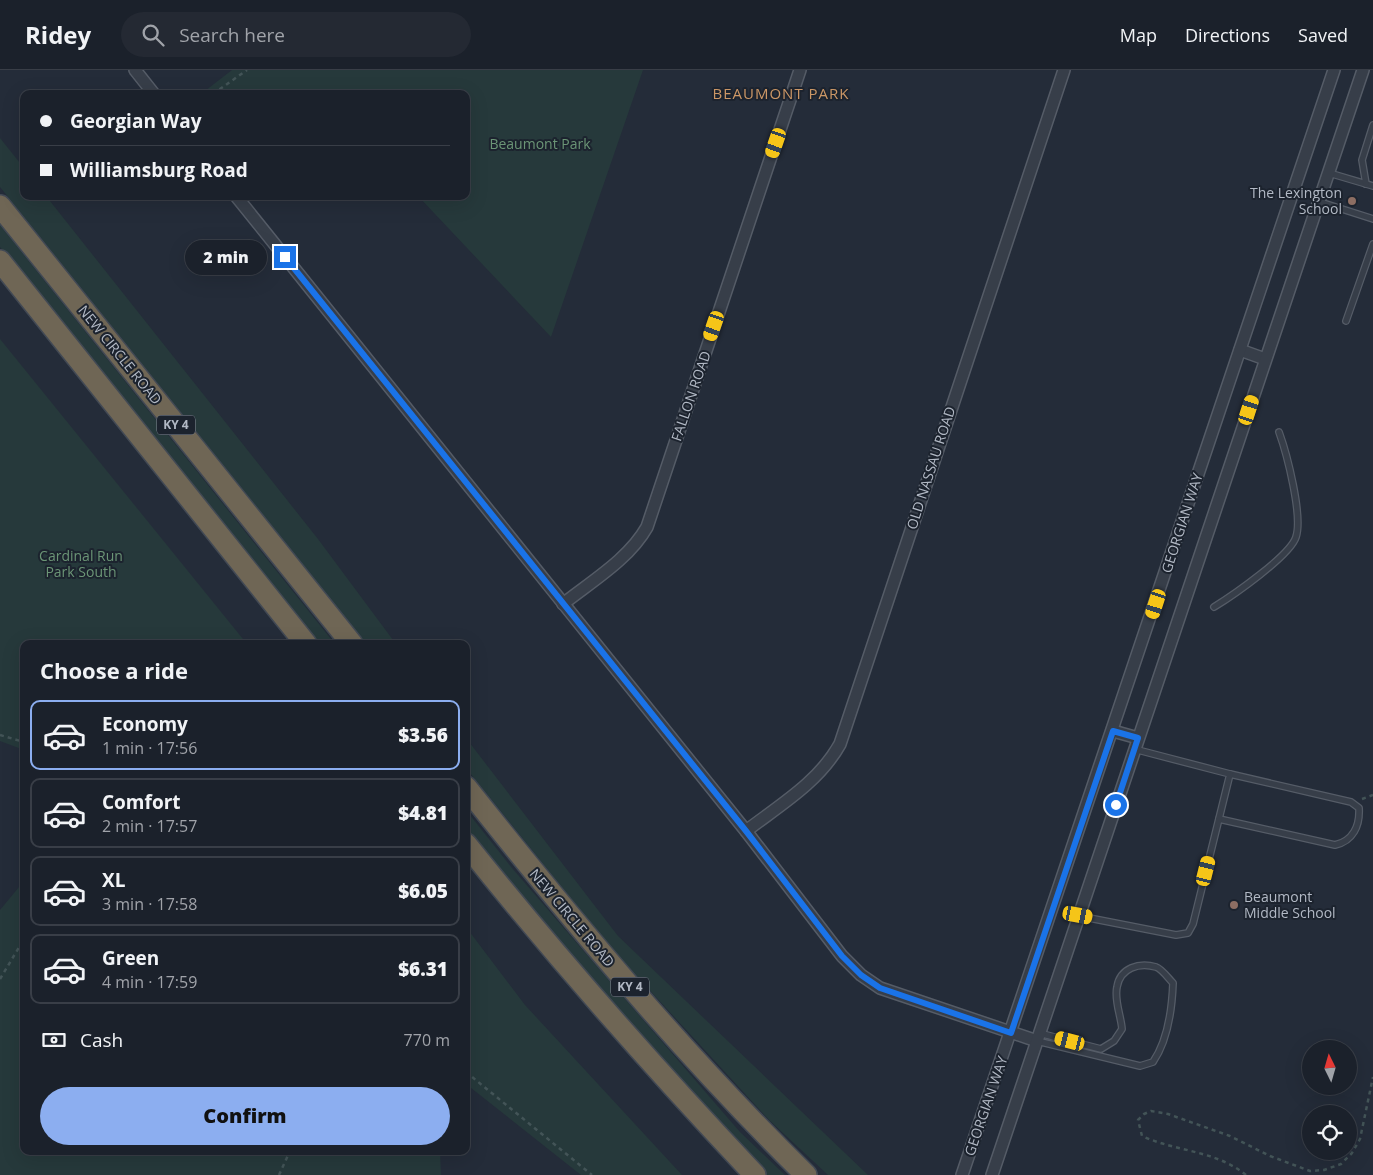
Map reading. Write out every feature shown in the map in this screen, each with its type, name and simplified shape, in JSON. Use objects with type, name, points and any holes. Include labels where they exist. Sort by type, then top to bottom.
[{"type":"highway","name":"NEW CIRCLE ROAD","points":[[0,206],[349,640]]},
{"type":"highway","name":"KY 4","points":[[0,261],[303,640]]},
{"type":"highway","name":"NEW CIRCLE ROAD","points":[[470,792],[618,974],[697,1062],[806,1175]]},
{"type":"highway","name":"KY 4","points":[[470,849],[589,994],[669,1084],[755,1175]]},
{"type":"street","points":[[135,70],[151,90]]},
{"type":"street","name":"FALLON ROAD","points":[[563,604],[627,553],[639,541],[647,527],[800,70]]},
{"type":"street","name":"OLD NASSAU ROAD","points":[[746,831],[817,776],[830,762],[840,744],[1064,70]]},
{"type":"street","name":"GEORGIAN WAY","points":[[965,1174],[1334,70]]},
{"type":"street","name":"GEORGIAN WAY","points":[[992,1175],[1363,70]]},
{"type":"street","points":[[239,200],[746,831],[842,956],[861,975],[880,988],[904,998],[1011,1033],[1038,1037]]},
{"type":"street","points":[[1240,350],[1265,358]]},
{"type":"street","points":[[1113,731],[1136,744]]},
{"type":"lane","points":[[1370,185],[1362,160],[1373,125]]},
{"type":"lane","points":[[1329,173],[1370,185]]},
{"type":"lane","points":[[1320,202],[1373,219]]},
{"type":"lane","points":[[1346,321],[1373,244]]},
{"type":"lane","points":[[1214,607],[1253,580],[1296,539],[1299,519],[1279,432]]},
{"type":"lane","points":[[1136,744],[1230,774],[1351,802],[1359,808],[1360,821],[1352,836],[1344,843],[1335,845],[1219,819]]},
{"type":"lane","points":[[1078,915],[1176,936],[1188,933],[1193,924],[1230,774]]},
{"type":"lane","points":[[1138,966],[1158,968],[1173,983],[1172,1001],[1162,1049],[1153,1062],[1140,1066],[1038,1037],[1101,1048],[1114,1041],[1122,1029],[1116,987],[1129,968],[1138,966]]},
{"type":"path","points":[[218,90],[247,70]]},
{"type":"path","points":[[0,734],[20,741]]},
{"type":"path","points":[[0,979],[20,946]]},
{"type":"path","points":[[470,1075],[592,1175]]},
{"type":"path","points":[[1246,1175],[1233,1164],[1215,1156],[1142,1136],[1138,1120],[1144,1114],[1151,1111],[1168,1114],[1230,1136],[1270,1156],[1310,1171],[1324,1170],[1341,1164],[1352,1153],[1360,1139],[1373,1077]]},
{"type":"path","points":[[280,1175],[288,1155]]},
{"type":"green space","name":"Beaumont Park","points":[[232,70],[643,70],[551,337],[422,200],[470,200],[470,90],[206,90]]},
{"type":"green space","points":[[0,138],[20,163],[20,200],[49,200],[318,539],[393,640],[363,640],[0,187]]},
{"type":"green space","points":[[0,225],[332,640],[313,640],[0,247]]},
{"type":"green space","name":"Cardinal Run Park South","points":[[0,339],[244,640],[20,640],[20,748],[0,741]]},
{"type":"green space","points":[[470,743],[618,936],[868,1175],[828,1175],[769,1120],[608,945],[470,773]]},
{"type":"green space","points":[[470,815],[512,868],[740,1132],[785,1175],[767,1175],[731,1140],[555,942],[470,837]]},
{"type":"green space","points":[[20,886],[20,1155],[440,1155],[441,1175],[0,1175],[0,910]]},
{"type":"green space","points":[[470,932],[525,1005],[682,1175],[581,1175],[470,1087]]},
{"type":"place","name":"The Lexington School","points":[[1352,201]]},
{"type":"place","name":"Beaumont Middle School","points":[[1234,905]]},
{"type":"district","name":"BEAUMONT PARK","points":[[781,94]]},
{"type":"route","points":[[285,257],[746,831],[842,956],[861,975],[880,988],[904,998],[1011,1033],[1113,731],[1138,738],[1116,805]]}]
